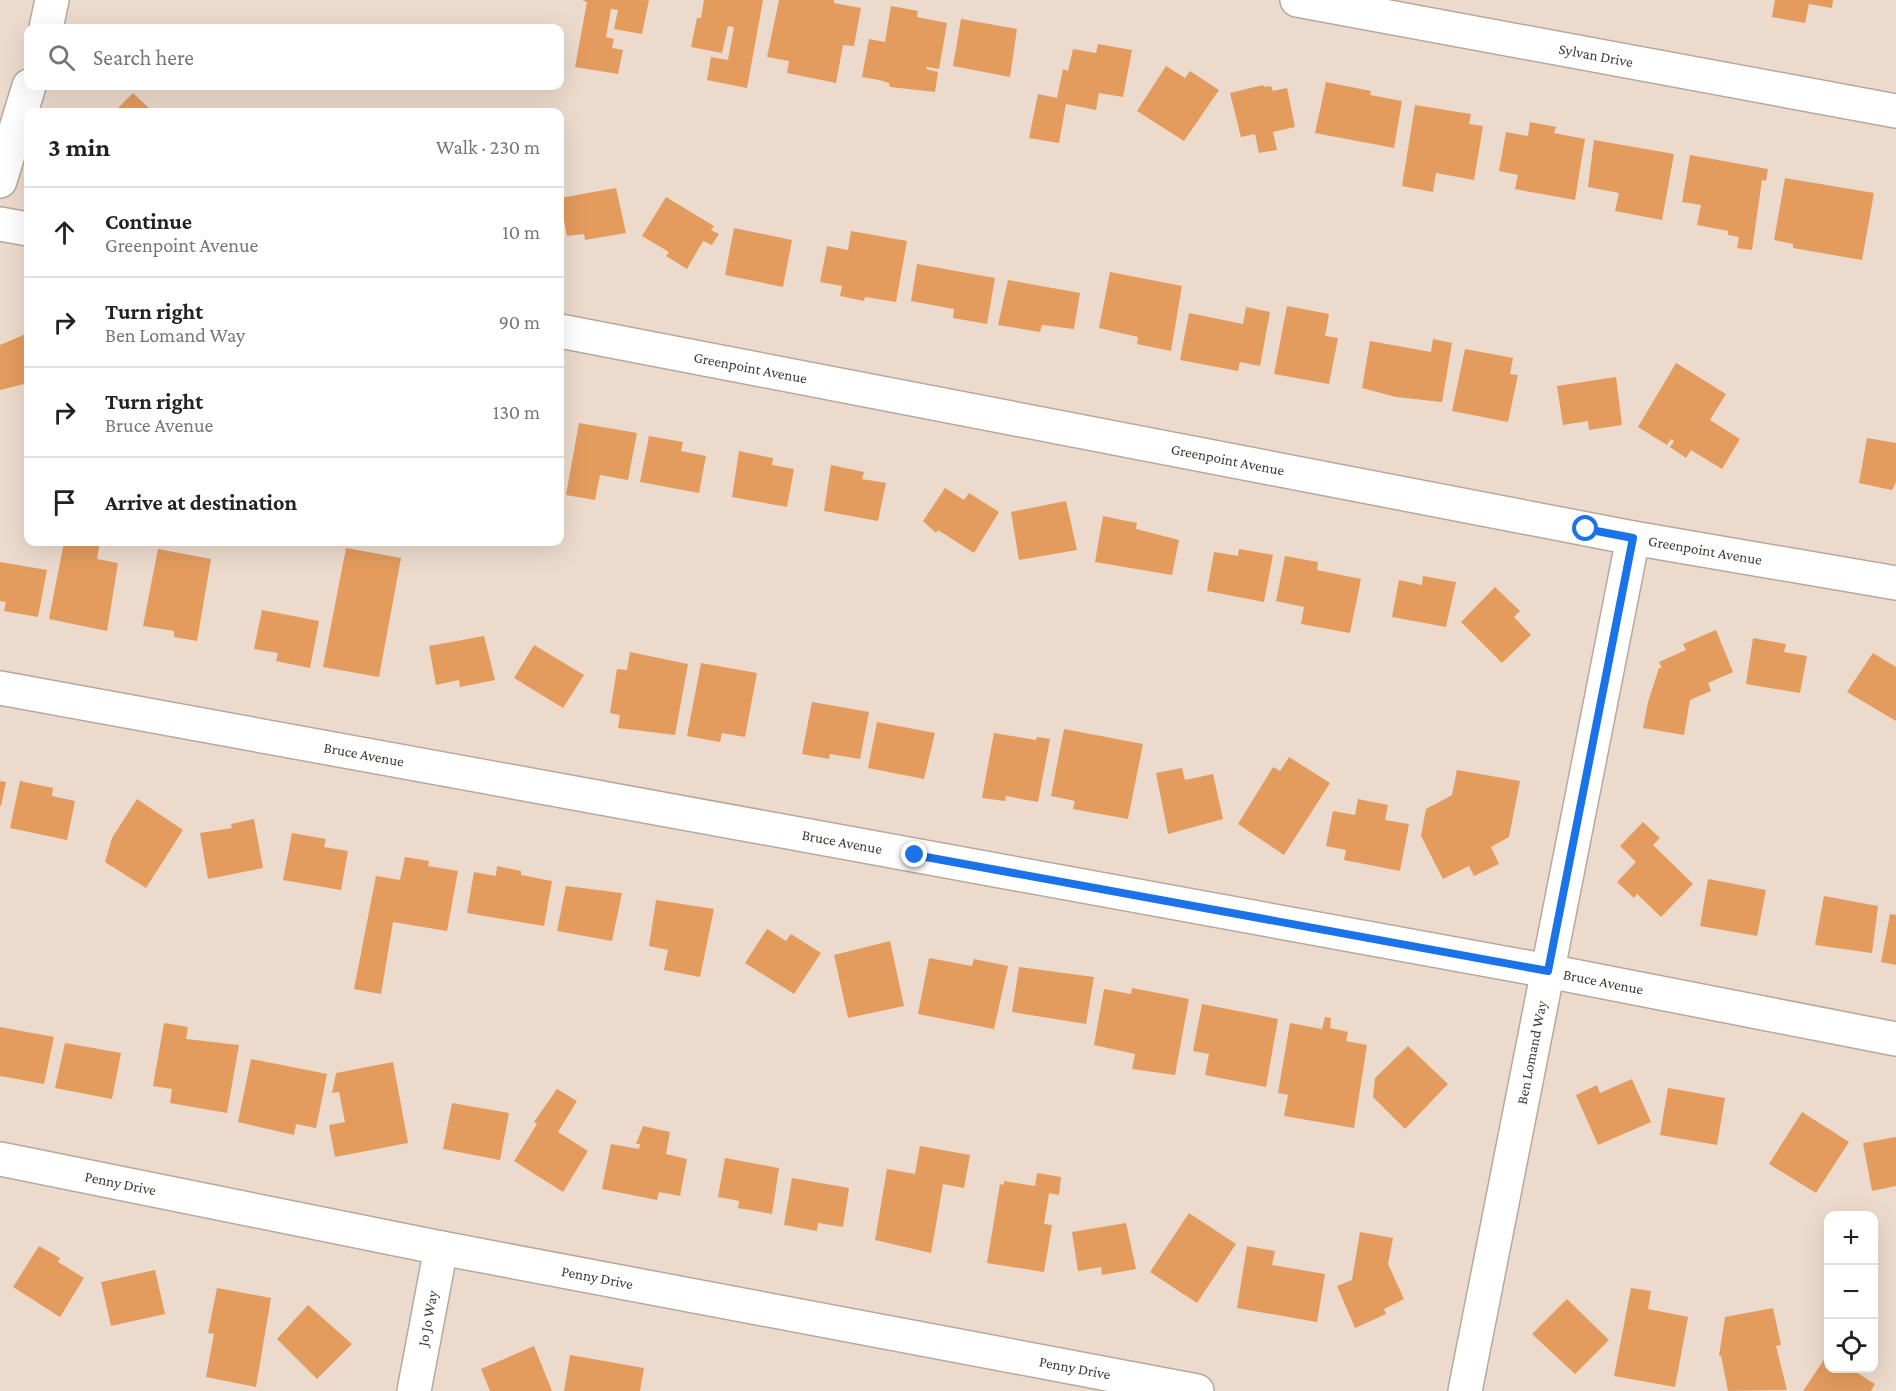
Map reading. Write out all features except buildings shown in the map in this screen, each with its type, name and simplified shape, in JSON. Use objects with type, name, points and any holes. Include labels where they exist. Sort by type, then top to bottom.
[{"type":"street","points":[[47,24],[51,0]]},
{"type":"street","name":"Sylvan Drive","points":[[1297,0],[1896,111]]},
{"type":"street","points":[[0,181],[28,90]]},
{"type":"street","points":[[0,224],[24,228]]},
{"type":"street","name":"Greenpoint Avenue","points":[[564,332],[1633,538],[1896,583]]},
{"type":"street","name":"Ben Lomand Way","points":[[1465,1391],[1633,538]]},
{"type":"street","name":"Bruce Avenue","points":[[0,688],[1548,971],[1896,1040]]},
{"type":"street","name":"Penny Drive","points":[[0,1159],[441,1248],[1197,1391]]},
{"type":"street","name":"Jo Jo Way","points":[[414,1391],[441,1248]]},
{"type":"route","points":[[915,855],[1548,971],[1633,538],[1586,529]]}]
